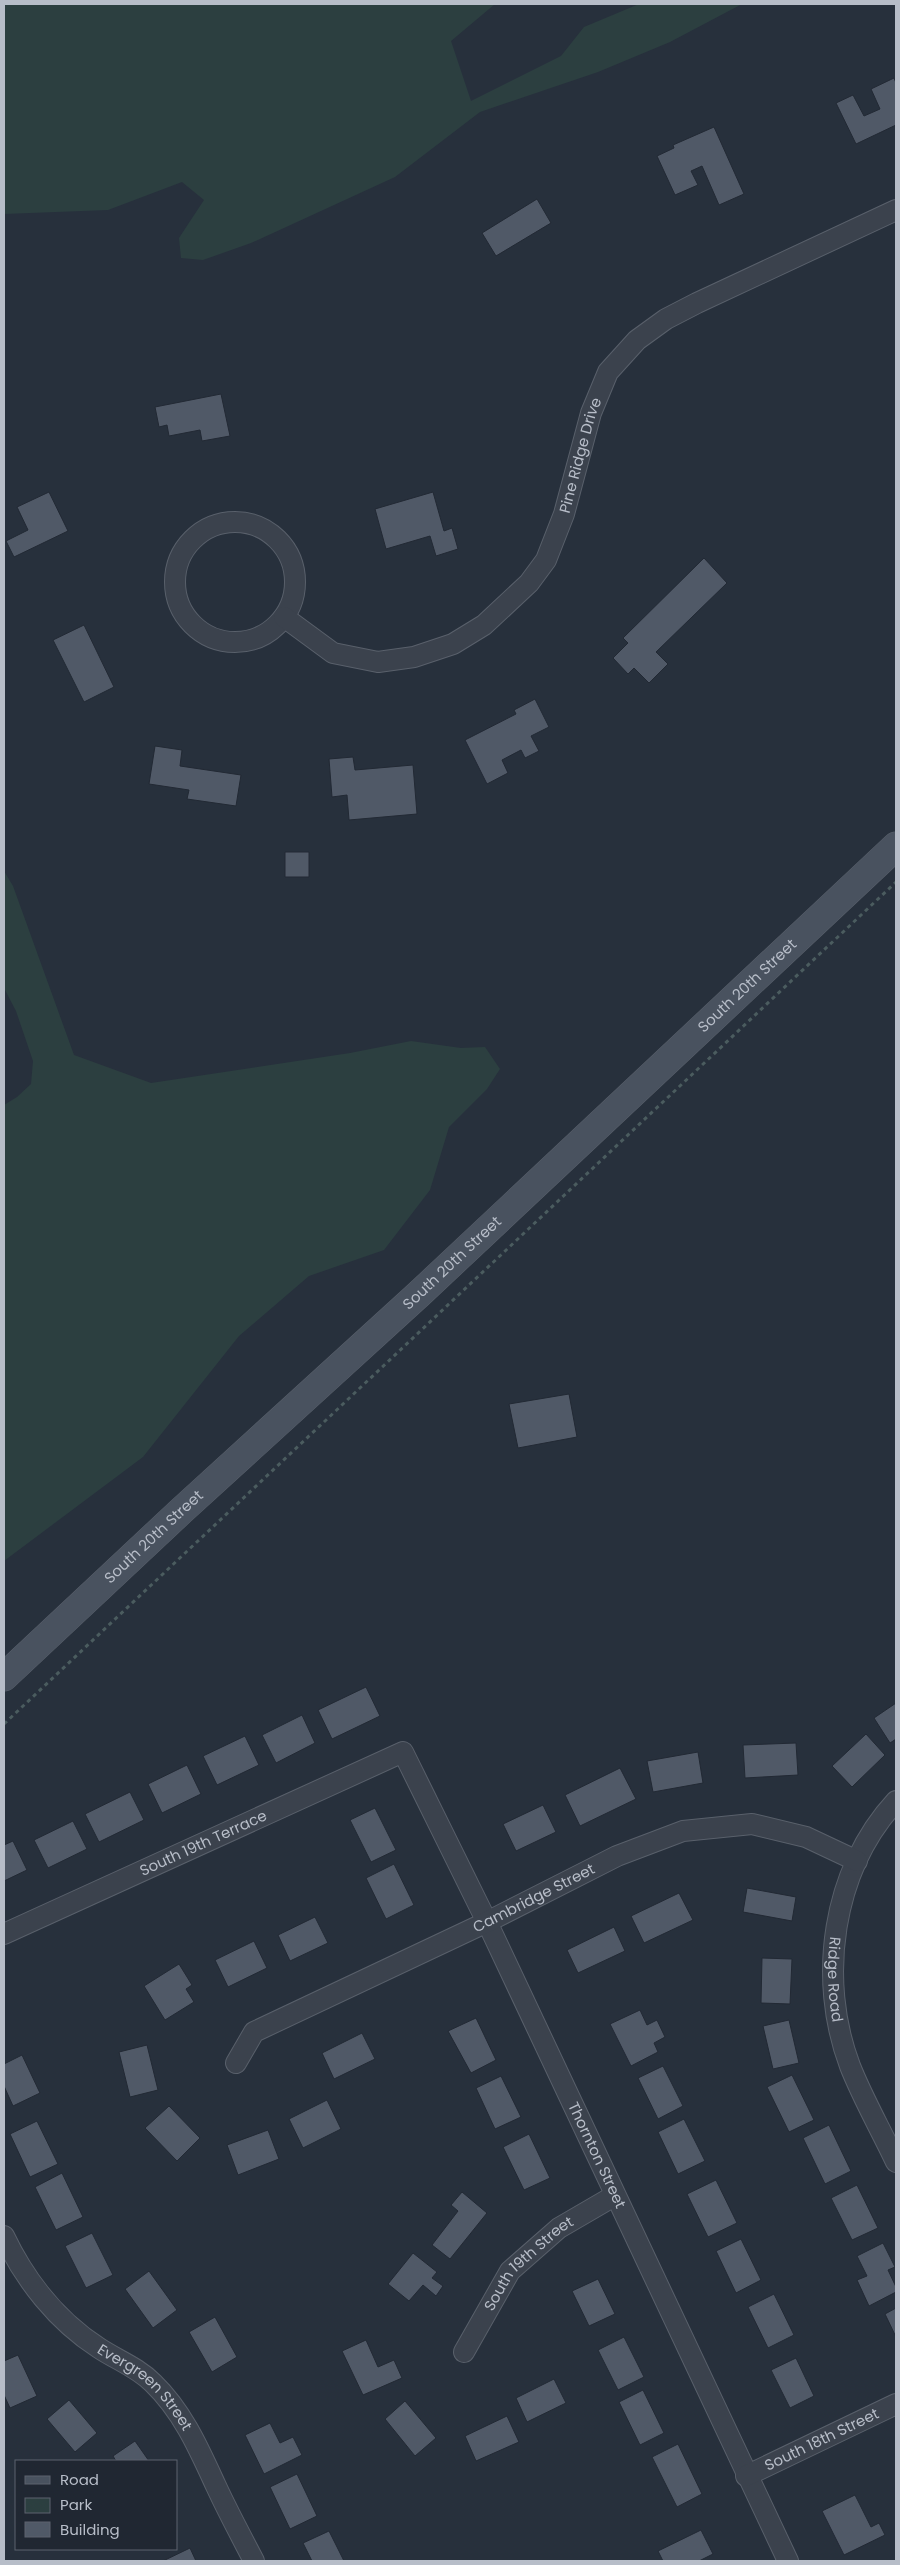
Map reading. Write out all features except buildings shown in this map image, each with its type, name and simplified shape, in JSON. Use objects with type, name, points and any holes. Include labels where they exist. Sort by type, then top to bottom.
[{"type":"main road","name":"South 20th Street","points":[[4,1677],[180,1511],[426,1288],[896,846]]},
{"type":"street","name":"Pine Ridge Drive","points":[[284,616],[333,653],[378,662],[422,655],[452,644],[484,625],[529,583],[546,560],[564,514],[591,413],[608,372],[637,340],[666,319],[689,307],[896,210]]},
{"type":"street","points":[[234,522],[252,524],[268,532],[281,543],[290,558],[295,575],[294,592],[289,609],[284,616],[264,636],[246,642],[228,642],[210,637],[194,627],[183,613],[176,596],[175,577],[179,559],[188,544],[201,532],[217,524],[234,522]]},
{"type":"street","name":"Thornton Street","points":[[403,1752],[487,1922],[614,2196],[788,2561]]},
{"type":"street","name":"South 19th Terrace","points":[[4,1934],[403,1752]]},
{"type":"street","name":"Ridge Road","points":[[896,1801],[864,1845],[843,1894],[834,1946],[833,1983],[838,2025],[850,2065],[896,2162]]},
{"type":"street","name":"Cambridge Street","points":[[236,2063],[254,2032],[487,1922],[617,1856],[683,1831],[752,1824],[806,1837],[857,1862]]},
{"type":"street","name":"South 19th Street","points":[[464,2352],[510,2271],[559,2228],[614,2196]]},
{"type":"street","name":"Evergreen Street","points":[[4,2236],[17,2264],[53,2311],[99,2348],[126,2362],[153,2382],[176,2408],[192,2436],[254,2561]]},
{"type":"street","name":"South 18th Street","points":[[746,2476],[896,2404]]},
{"type":"path","points":[[4,1724],[896,882]]},
{"type":"green space","points":[[4,4],[495,4],[451,41],[471,101],[561,56],[584,27],[639,4],[742,4],[670,42],[598,72],[480,112],[395,177],[251,243],[203,260],[181,258],[179,238],[204,200],[182,182],[108,210],[4,214]]},
{"type":"green space","points":[[4,871],[13,886],[74,1055],[151,1083],[350,1053],[411,1041],[461,1048],[485,1047],[500,1069],[487,1089],[449,1127],[430,1190],[384,1250],[309,1276],[239,1336],[143,1457],[4,1561],[4,1105],[17,1097],[31,1084],[33,1061],[16,1011],[4,988]]}]
